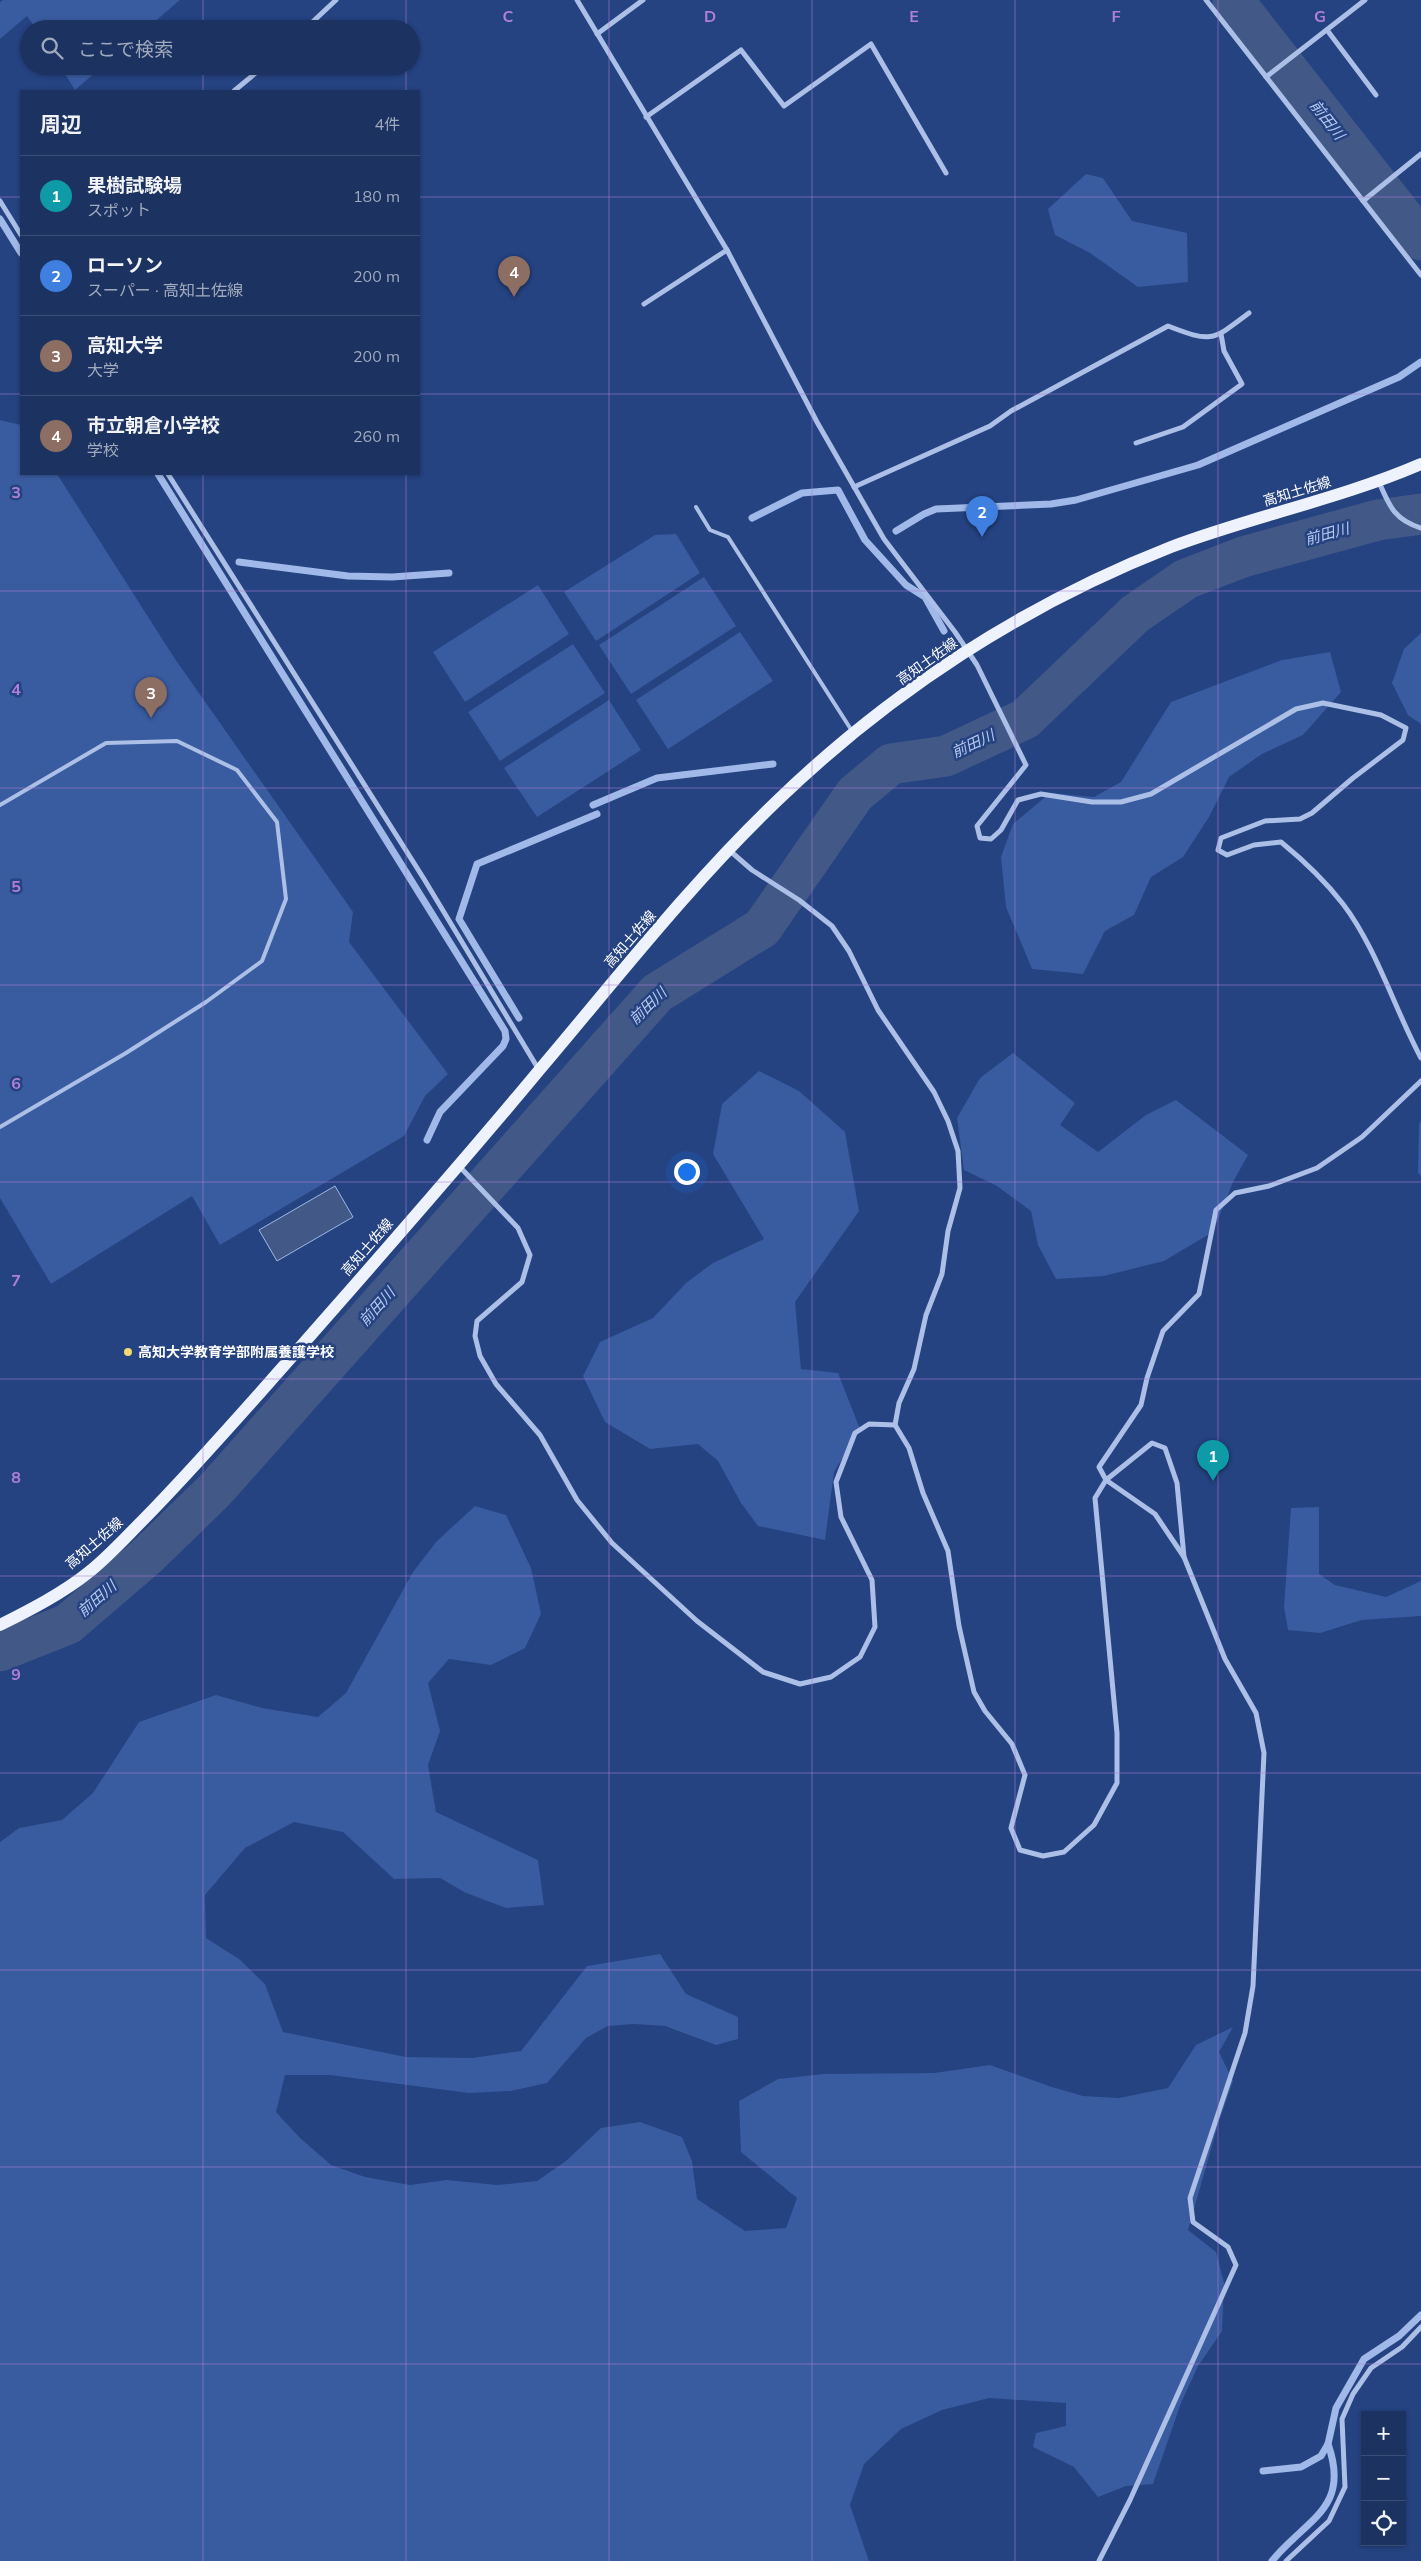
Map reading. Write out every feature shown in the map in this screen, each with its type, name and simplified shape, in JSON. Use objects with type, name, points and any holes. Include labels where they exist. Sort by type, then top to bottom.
[{"type":"main road","name":"高知土佐線","points":[[0,1625],[22,1614],[89,1572],[191,1472],[459,1166],[728,849],[780,798],[853,733],[968,650],[1067,592],[1171,548],[1234,526],[1379,482],[1421,464]]},
{"type":"street","points":[[315,20],[336,0]]},
{"type":"street","points":[[577,0],[727,250],[786,365],[884,539],[968,650],[1004,716],[1026,765],[977,826],[980,838],[991,839],[1001,830],[1018,800],[1041,794],[1092,802],[1121,802],[1151,794],[1296,709],[1323,703],[1381,715],[1406,728],[1403,740],[1353,778],[1312,814],[1300,819],[1265,821],[1221,838],[1218,850],[1227,855],[1254,845],[1281,842],[1297,854],[1343,904],[1366,942],[1403,1026],[1421,1058]]},
{"type":"street","points":[[597,34],[643,0]]},
{"type":"street","points":[[1206,0],[1421,275]]},
{"type":"street","points":[[1266,77],[1365,0]]},
{"type":"street","points":[[1327,30],[1376,95]]},
{"type":"street","points":[[646,117],[741,50],[784,106],[871,44],[946,173]]},
{"type":"street","points":[[235,90],[253,75]]},
{"type":"street","points":[[1363,202],[1421,154]]},
{"type":"street","points":[[0,202],[20,233]]},
{"type":"street","points":[[644,304],[727,250]]},
{"type":"street","points":[[854,487],[990,426],[1011,411],[1168,326],[1200,339],[1221,334],[1249,313]]},
{"type":"street","points":[[1136,443],[1183,427],[1242,384],[1224,350],[1221,334]]},
{"type":"street","points":[[169,475],[424,879],[539,1070]]},
{"type":"street","points":[[1379,482],[1391,510],[1410,524],[1421,528]]},
{"type":"street","points":[[728,849],[752,870],[799,900],[832,926],[849,951],[878,1010],[934,1092],[948,1121],[958,1151],[960,1188],[948,1231],[942,1274],[926,1315],[914,1369],[899,1403],[895,1425],[909,1448],[923,1493],[948,1551],[958,1626],[974,1692],[985,1711],[1012,1744],[1025,1775],[1011,1828],[1020,1850],[1043,1856],[1064,1852],[1094,1825],[1117,1783],[1117,1733],[1095,1498],[1106,1480],[1152,1443],[1165,1448],[1177,1482],[1184,1557]]},
{"type":"street","points":[[1099,2561],[1138,2482],[1236,2265],[1228,2247],[1193,2222],[1190,2198],[1245,2033],[1253,1986],[1264,1753],[1256,1713],[1225,1659],[1184,1557],[1155,1514],[1106,1480],[1099,1467],[1141,1405],[1147,1378],[1164,1331],[1199,1294],[1216,1210],[1235,1193],[1269,1186],[1318,1168],[1362,1137],[1421,1081]]},
{"type":"street","points":[[459,1166],[518,1228],[530,1255],[522,1282],[477,1321],[475,1336],[480,1356],[492,1377],[540,1436],[577,1500],[612,1543],[697,1621],[764,1672],[800,1684],[831,1677],[860,1656],[875,1627],[872,1580],[841,1517],[836,1482],[855,1433],[870,1424],[895,1425]]},
{"type":"street","points":[[1286,2561],[1330,2521],[1345,2488],[1342,2420],[1353,2394],[1371,2368],[1402,2347],[1421,2327]]},
{"type":"lane","points":[[696,507],[710,530],[728,537],[853,733]]},
{"type":"lane","points":[[0,805],[106,743],[177,741],[237,770],[277,822],[286,899],[262,962],[206,1002],[126,1053],[0,1127]]},
{"type":"shaded area","points":[[3,0],[180,0],[157,20],[30,20],[27,16],[0,39],[0,2]]},
{"type":"shaded area","points":[[66,75],[92,75],[75,90]]},
{"type":"shaded area","points":[[1086,174],[1103,178],[1132,221],[1187,233],[1188,282],[1138,287],[1090,253],[1055,235],[1048,209]]},
{"type":"shaded area","points":[[0,420],[20,425],[20,475],[58,475],[175,659],[353,912],[349,942],[448,1074],[425,1096],[404,1136],[220,1245],[192,1196],[51,1284],[0,1198]]},
{"type":"shaded area","points":[[676,534],[700,573],[596,641],[564,592],[655,535]]},
{"type":"shaded area","points":[[704,577],[736,626],[631,694],[599,645]]},
{"type":"shaded area","points":[[538,585],[569,634],[465,702],[433,652]]},
{"type":"shaded area","points":[[740,632],[773,681],[668,749],[636,700]]},
{"type":"shaded area","points":[[1421,633],[1421,724],[1408,715],[1392,683],[1404,649]]},
{"type":"shaded area","points":[[573,644],[605,693],[500,761],[468,712]]},
{"type":"shaded area","points":[[1330,652],[1341,692],[1303,735],[1262,754],[1229,777],[1209,817],[1183,857],[1151,877],[1134,915],[1105,931],[1083,974],[1032,969],[1006,907],[1001,857],[1013,824],[1050,793],[1094,797],[1121,782],[1171,702],[1282,660]]},
{"type":"shaded area","points":[[609,700],[641,750],[537,817],[504,768]]},
{"type":"shaded area","points":[[1013,1053],[1075,1103],[1060,1125],[1098,1152],[1146,1115],[1176,1100],[1248,1155],[1233,1182],[1213,1232],[1164,1261],[1104,1276],[1056,1279],[1038,1245],[1031,1211],[997,1186],[964,1170],[957,1118],[980,1078]]},
{"type":"shaded area","points":[[759,1071],[799,1091],[845,1132],[859,1211],[795,1302],[801,1369],[838,1373],[860,1429],[834,1472],[825,1540],[758,1526],[741,1503],[718,1461],[698,1444],[650,1449],[605,1422],[583,1376],[600,1342],[653,1318],[686,1283],[713,1263],[764,1239],[713,1154],[722,1104]]},
{"type":"shaded area","points":[[1421,1120],[1421,1176],[1418,1173],[1419,1125]]},
{"type":"shaded area","points":[[335,1186],[353,1217],[277,1261],[259,1230]]},
{"type":"shaded area","points":[[475,1506],[506,1515],[531,1568],[541,1614],[525,1648],[491,1665],[449,1659],[428,1683],[440,1731],[428,1765],[436,1812],[538,1860],[544,1905],[506,1908],[466,1893],[440,1878],[394,1879],[343,1832],[294,1822],[245,1848],[205,1895],[206,1938],[239,1959],[265,1984],[283,2032],[406,2057],[472,2058],[521,2051],[587,1966],[660,1954],[686,1994],[738,2017],[738,2039],[716,2045],[665,2026],[634,2024],[608,2026],[586,2038],[547,2083],[511,2091],[469,2093],[330,2075],[285,2075],[276,2112],[299,2137],[331,2165],[365,2177],[410,2185],[447,2180],[497,2185],[537,2181],[566,2161],[601,2128],[640,2122],[682,2137],[692,2161],[697,2199],[745,2231],[786,2228],[797,2198],[741,2152],[739,2101],[778,2079],[823,2074],[934,2073],[990,2065],[1083,2096],[1119,2098],[1168,2088],[1196,2045],[1233,2027],[1219,2052],[1233,2081],[1219,2121],[1188,2230],[1216,2252],[1224,2283],[1222,2331],[1198,2366],[1181,2403],[1153,2484],[1126,2486],[1098,2497],[1074,2467],[1033,2447],[1036,2433],[1066,2426],[1066,2403],[989,2398],[942,2410],[901,2429],[864,2464],[850,2505],[869,2561],[0,2561],[0,1842],[19,1828],[62,1820],[93,1793],[139,1722],[216,1695],[262,1708],[318,1717],[346,1693],[413,1572],[437,1541]]},
{"type":"shaded area","points":[[1319,1507],[1319,1574],[1335,1585],[1386,1597],[1421,1581],[1421,1616],[1362,1620],[1320,1633],[1288,1630],[1284,1607],[1291,1508]]},
{"type":"waterway","name":"前田川","points":[[1233,0],[1421,240]]},
{"type":"waterway","points":[[0,219],[20,251]]},
{"type":"waterway","points":[[896,531],[936,509],[1051,504],[1076,500],[1198,465],[1399,377],[1421,362]]},
{"type":"waterway","points":[[159,475],[505,1031],[506,1039],[503,1046],[440,1112],[427,1140]]},
{"type":"waterway","points":[[752,518],[802,493],[838,490],[865,540],[906,585],[925,597],[944,631]]},
{"type":"waterway","name":"前田川","points":[[0,1651],[68,1624],[146,1557],[215,1490],[657,993],[762,928],[855,794],[891,764],[946,756],[1025,719],[1135,614],[1186,579],[1243,557],[1378,520],[1421,514]]},
{"type":"waterway","points":[[239,562],[348,576],[392,577],[449,573]]},
{"type":"waterway","points":[[593,805],[657,778],[773,764]]},
{"type":"waterway","points":[[519,1018],[459,919],[477,864],[597,814]]},
{"type":"waterway","points":[[1263,2471],[1301,2467],[1321,2456],[1328,2444],[1336,2408],[1364,2359],[1399,2336],[1421,2315]]},
{"type":"waterway","points":[[1272,2561],[1311,2523],[1329,2499],[1334,2484],[1334,2466],[1328,2444]]},
{"type":"place","name":"市立朝倉小学校","points":[[514,297]]},
{"type":"place","name":"ローソン","points":[[982,537]]},
{"type":"place","name":"高知大学","points":[[151,718]]},
{"type":"place","name":"高知大学教育学部附属養護学校","points":[[128,1352]]},
{"type":"place","name":"果樹試験場","points":[[1213,1481]]}]
